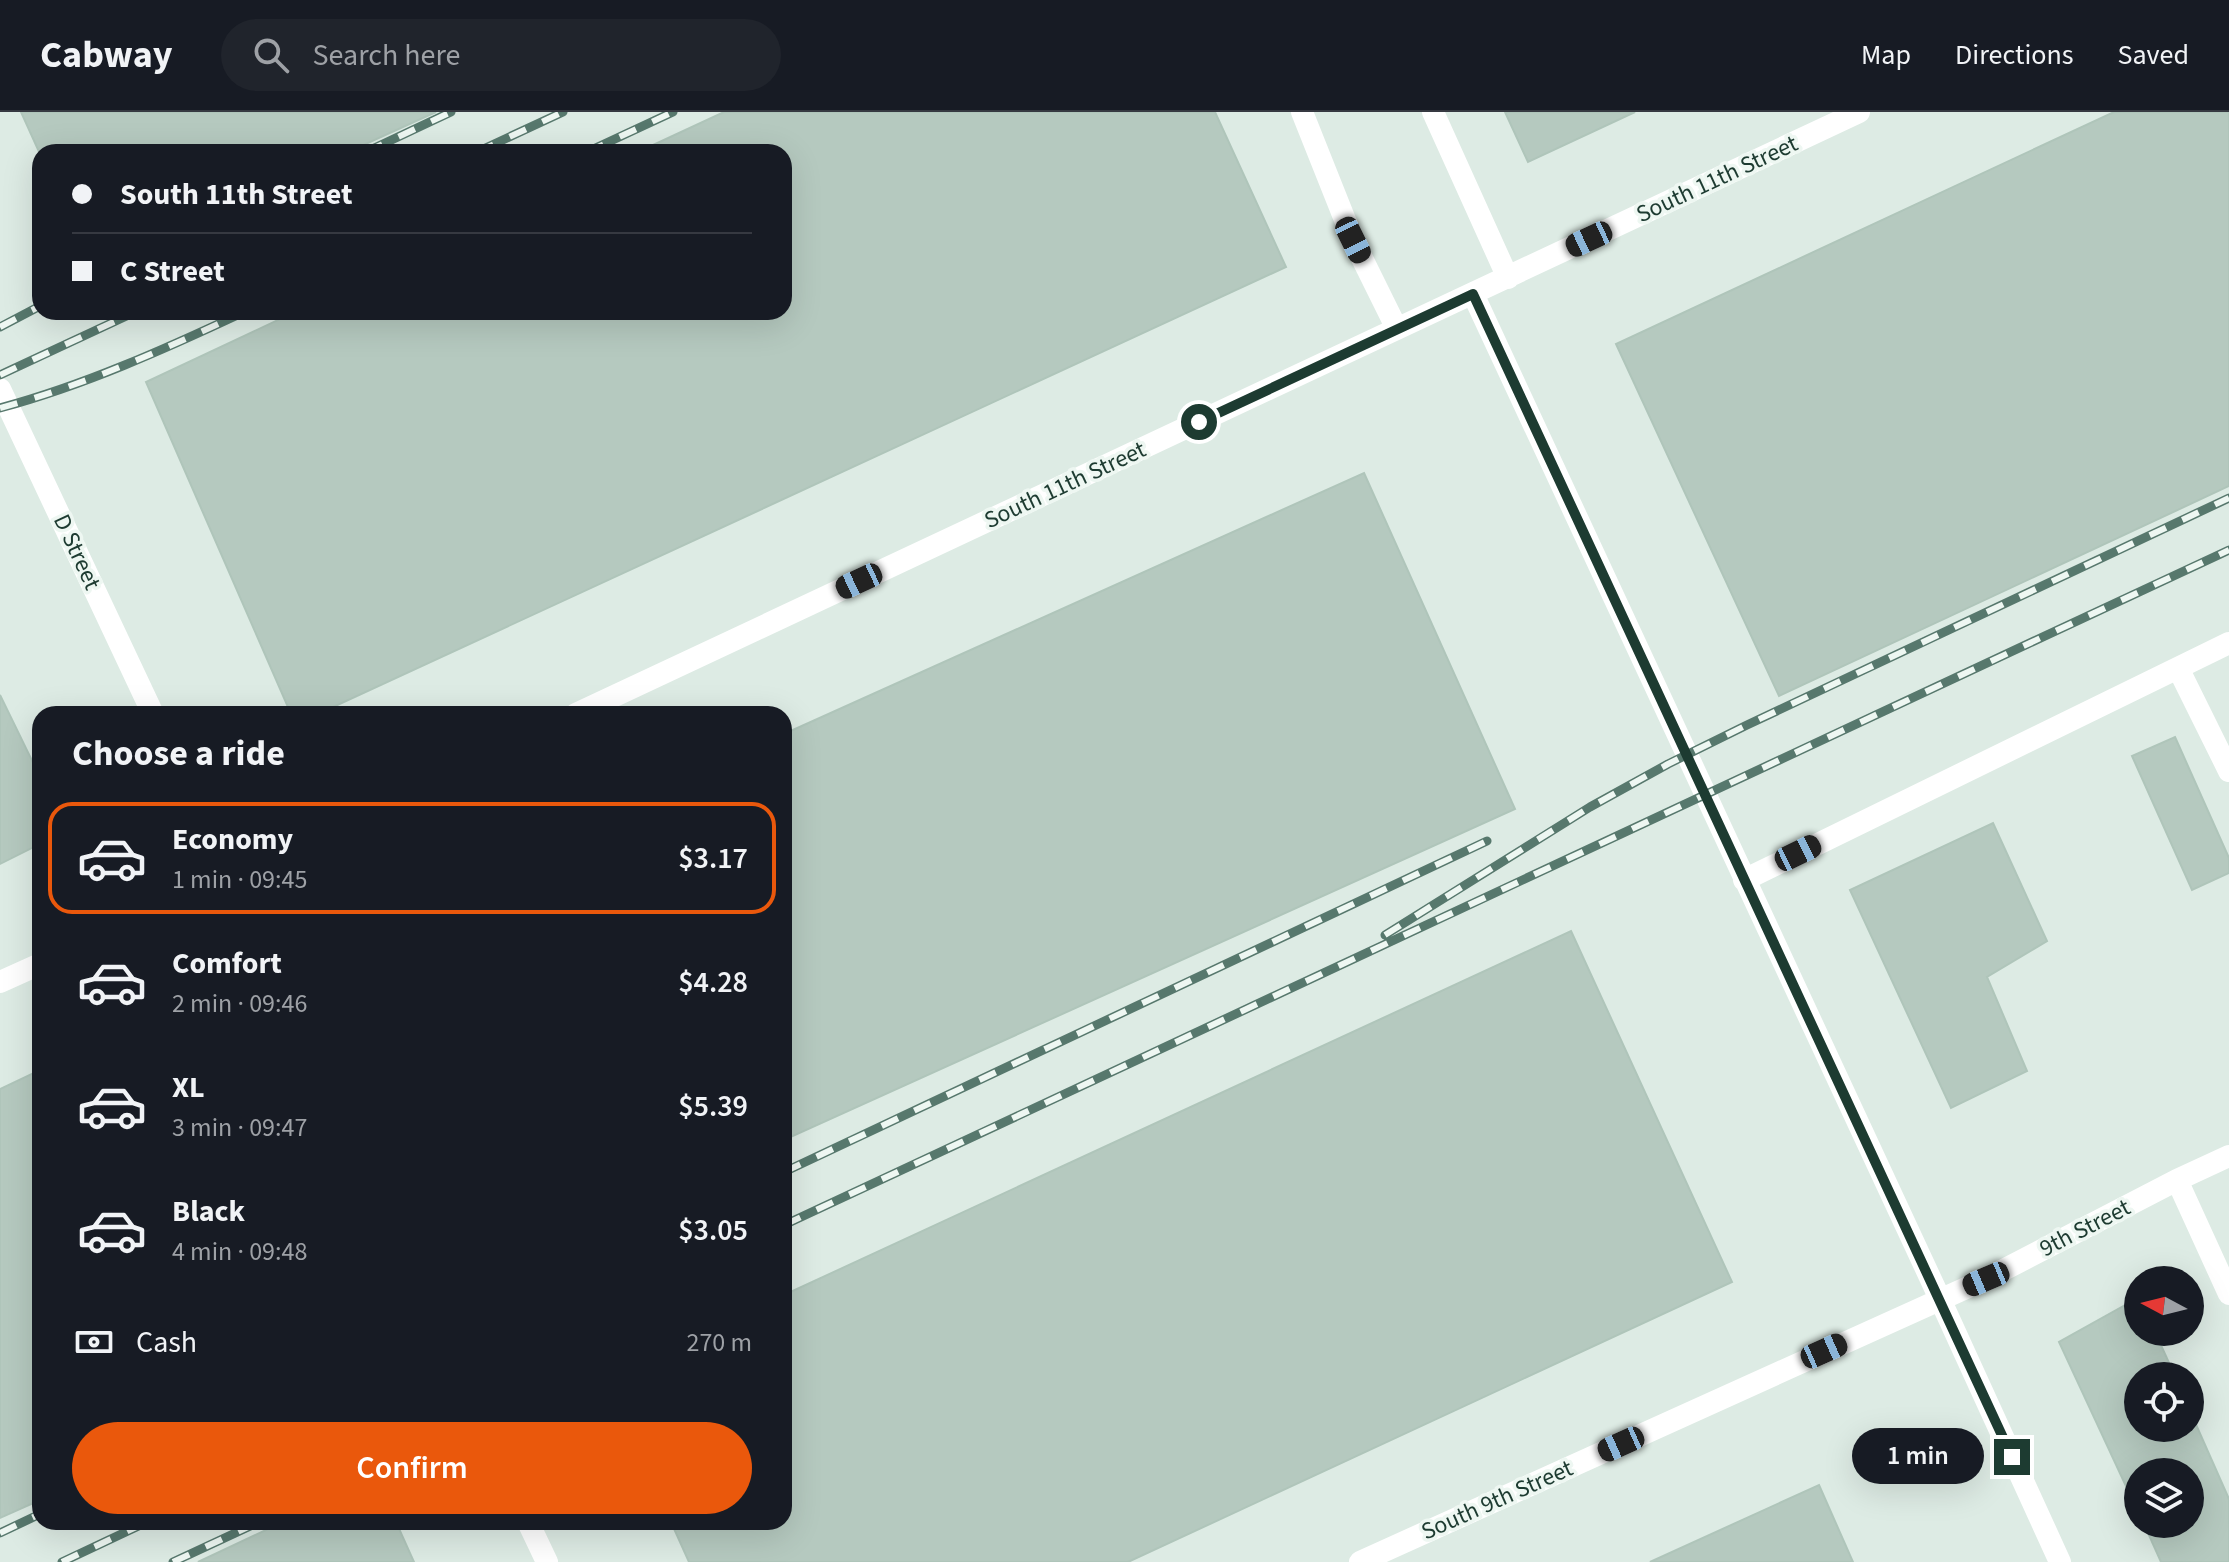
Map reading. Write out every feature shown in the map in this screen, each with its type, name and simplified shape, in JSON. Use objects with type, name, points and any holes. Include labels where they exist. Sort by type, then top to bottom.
[{"type":"lane","points":[[1302,112],[1353,240],[1397,329]]},
{"type":"lane","points":[[1433,112],[1508,278]]},
{"type":"lane","name":"South 11th Street","points":[[593,706],[1859,112]]},
{"type":"lane","points":[[1473,294],[2060,1562]]},
{"type":"lane","name":"D Street","points":[[0,389],[149,706]]},
{"type":"lane","points":[[1744,880],[2229,643]]},
{"type":"lane","points":[[2178,668],[2229,771]]},
{"type":"lane","points":[[0,982],[32,968]]},
{"type":"lane","name":"9th Street","points":[[1940,1299],[1986,1279],[2229,1156]]},
{"type":"lane","points":[[2177,1180],[2229,1294]]},
{"type":"lane","name":"South 9th Street","points":[[1360,1562],[1940,1299]]},
{"type":"lane","points":[[532,1530],[547,1562]]},
{"type":"building","points":[[21,112],[436,112],[366,144],[35,144]]},
{"type":"building","points":[[724,112],[1215,112],[1286,267],[335,706],[288,706],[146,382],[278,320],[792,320],[792,144],[655,144]]},
{"type":"building","points":[[1505,112],[1635,112],[1528,162]]},
{"type":"building","points":[[2114,112],[2229,112],[2229,486],[1779,696],[1616,344]]},
{"type":"building","points":[[1364,473],[1515,809],[792,1136],[792,730]]},
{"type":"building","points":[[0,695],[32,761],[32,848],[0,864]]},
{"type":"building","points":[[2175,737],[2229,858],[2229,873],[2192,890],[2132,756]]},
{"type":"building","points":[[1993,823],[2047,941],[1987,977],[2027,1071],[1951,1108],[1850,890]]},
{"type":"building","points":[[1571,931],[1732,1282],[1128,1562],[689,1562],[675,1530],[792,1530],[792,1291]]},
{"type":"building","points":[[32,1074],[32,1504],[0,1518],[0,1089]]},
{"type":"building","points":[[2124,1306],[2124,1346],[2161,1346],[2169,1362],[2124,1362],[2124,1442],[2204,1442],[2229,1499],[2229,1562],[2161,1562],[2150,1538],[2204,1538],[2204,1458],[2124,1458],[2124,1482],[2059,1342]]},
{"type":"building","points":[[1819,1485],[1853,1562],[1650,1562]]},
{"type":"building","points":[[266,1530],[400,1530],[414,1562],[198,1562]]},
{"type":"railway","points":[[383,144],[451,112]]},
{"type":"railway","points":[[494,144],[563,112]]},
{"type":"railway","points":[[604,144],[673,112]]},
{"type":"railway","points":[[0,327],[32,310]]},
{"type":"railway","points":[[0,375],[118,320]]},
{"type":"railway","points":[[0,408],[94,377],[226,320]]},
{"type":"railway","points":[[1385,935],[1590,807],[1668,764],[2229,498]]},
{"type":"railway","points":[[792,1221],[2229,550]]},
{"type":"railway","points":[[792,1168],[1487,841]]},
{"type":"railway","points":[[0,1533],[32,1518]]},
{"type":"railway","points":[[62,1562],[130,1530]]},
{"type":"railway","points":[[173,1562],[242,1530]]},
{"type":"route","points":[[1199,422],[1473,294],[2012,1457]]}]
